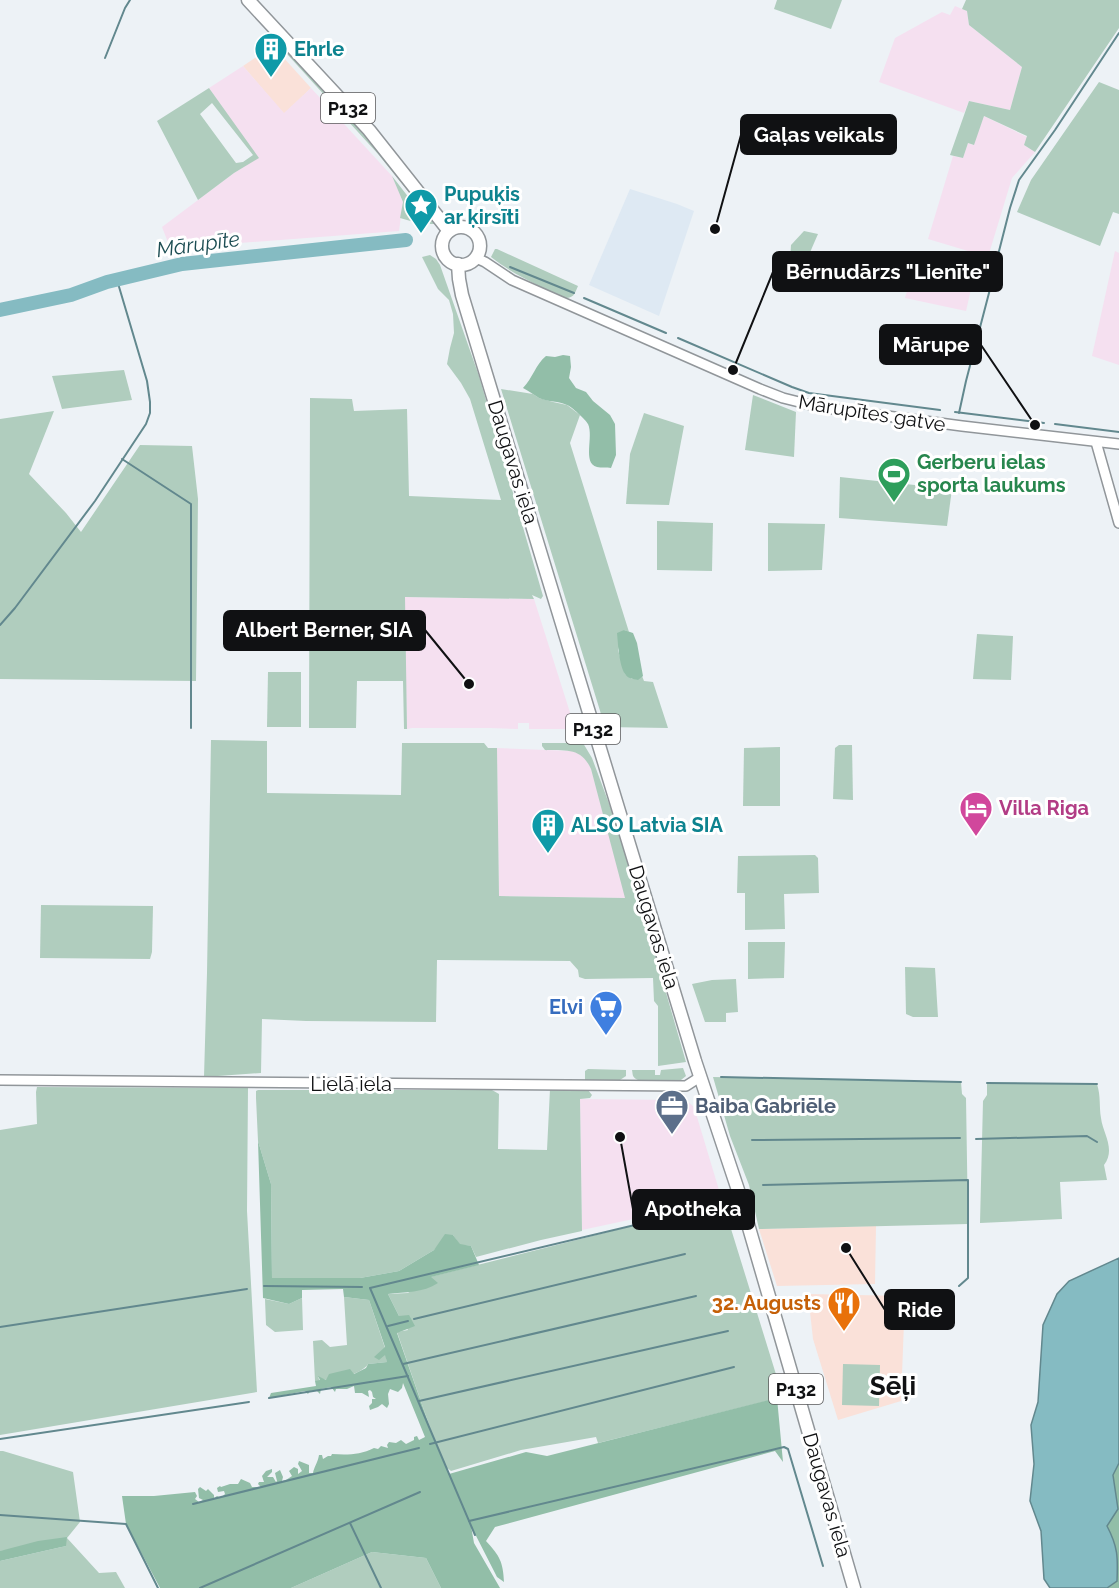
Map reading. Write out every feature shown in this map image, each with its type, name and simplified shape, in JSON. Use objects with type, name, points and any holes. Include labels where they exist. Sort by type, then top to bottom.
[{"type":"main road","name":"P132","points":[[248,0],[369,130],[449,231]]},
{"type":"main road","points":[[449,231],[459,226],[465,227],[475,232],[480,243],[476,258],[470,263],[458,264]]},
{"type":"main road","name":"Daugavas iela","points":[[449,231],[442,248],[448,259],[458,264],[462,295],[700,1077],[738,1190],[854,1588]]},
{"type":"street","name":"Mārupītes gatve","points":[[476,258],[512,280],[783,399],[819,407],[1119,444]]},
{"type":"street","points":[[1096,442],[1119,523]]},
{"type":"street","name":"Lielā iela","points":[[0,1080],[686,1086],[700,1077]]},
{"type":"shaded area","points":[[955,6],[967,11],[969,25],[1022,67],[1010,110],[969,101],[964,113],[879,82],[895,38],[942,12],[950,15]]},
{"type":"shaded area","points":[[273,46],[311,88],[284,114],[243,66]]},
{"type":"shaded area","points":[[243,66],[284,113],[311,88],[392,176],[403,202],[399,231],[200,246],[173,255],[162,227],[234,173],[258,158],[209,88]]},
{"type":"shaded area","points":[[984,116],[1027,137],[1024,145],[1035,152],[1012,178],[988,257],[928,239],[953,156],[963,158],[968,143],[973,145]]},
{"type":"shaded area","points":[[630,189],[694,211],[659,316],[589,285]]},
{"type":"shaded area","points":[[919,251],[976,267],[966,311],[905,298]]},
{"type":"shaded area","points":[[1115,251],[1119,253],[1119,365],[1092,356]]},
{"type":"shaded area","points":[[404,597],[534,599],[573,722],[569,729],[529,729],[529,723],[518,723],[518,729],[407,729]]},
{"type":"shaded area","points":[[497,748],[572,751],[586,759],[591,769],[626,898],[499,896]]},
{"type":"shaded area","points":[[580,1099],[687,1101],[694,1107],[722,1200],[582,1230]]},
{"type":"shaded area","points":[[876,1226],[875,1284],[777,1286],[759,1229]]},
{"type":"shaded area","points":[[808,1294],[905,1296],[901,1401],[838,1420],[813,1339]]},
{"type":"green space","points":[[777,0],[842,0],[831,29],[774,9]]},
{"type":"green space","points":[[966,0],[1119,0],[1119,28],[1035,152],[1024,145],[1027,136],[984,116],[974,145],[968,143],[963,158],[950,155],[969,101],[1010,110],[1022,67],[969,25],[967,11],[962,9]]},
{"type":"green space","points":[[277,43],[284,46],[394,167],[435,224],[430,224],[419,205],[378,154]]},
{"type":"green space","points":[[1099,82],[1119,90],[1119,214],[1113,212],[1100,246],[1017,212],[1031,180]]},
{"type":"green space","points":[[209,88],[259,158],[234,173],[198,200],[157,121]],"holes":[[[212,103],[253,155],[243,162],[236,163],[200,114]]]},
{"type":"green space","points":[[392,176],[420,212],[421,221],[417,229],[414,222],[400,218],[403,202]]},
{"type":"green space","points":[[804,231],[818,234],[808,257],[799,265],[790,262],[791,245]]},
{"type":"green space","points":[[495,249],[578,286],[575,293],[566,298],[518,275],[491,257]]},
{"type":"green space","points":[[430,255],[440,265],[479,376],[543,596],[541,599],[532,595],[534,599],[405,597],[407,729],[404,729],[403,681],[357,681],[356,728],[309,728],[310,398],[352,399],[354,411],[407,409],[409,496],[501,500],[470,399],[447,364],[454,333],[453,314],[449,300],[438,289],[422,257]]},
{"type":"green space","points":[[546,356],[570,356],[569,378],[576,388],[586,392],[610,415],[615,424],[616,455],[611,468],[597,467],[590,460],[588,424],[578,413],[567,405],[539,398],[523,388]]},
{"type":"green space","points":[[124,370],[132,400],[62,409],[52,376]]},
{"type":"green space","points":[[501,389],[533,394],[539,398],[567,405],[580,415],[570,443],[629,632],[624,630],[618,650],[625,674],[632,679],[642,676],[644,681],[653,682],[668,728],[605,727]]},
{"type":"green space","points":[[753,395],[796,412],[794,457],[745,450]]},
{"type":"green space","points":[[54,411],[29,474],[81,532],[140,445],[192,446],[198,499],[196,681],[0,679],[0,419]]},
{"type":"green space","points":[[644,413],[684,426],[669,505],[626,504],[630,454]]},
{"type":"green space","name":"Gerberu ielas sporta laukums","points":[[840,477],[952,489],[947,526],[839,518]]},
{"type":"green space","points":[[657,521],[713,523],[712,571],[657,570]]},
{"type":"green space","points":[[768,523],[825,524],[822,570],[768,571]]},
{"type":"green space","points":[[624,630],[633,633],[637,643],[643,676],[638,680],[627,676],[621,665],[617,633]]},
{"type":"green space","points":[[977,634],[1013,636],[1011,680],[973,679]]},
{"type":"green space","points":[[268,672],[301,672],[301,727],[267,727]]},
{"type":"green space","points":[[211,740],[267,741],[267,793],[401,795],[402,743],[484,743],[488,748],[497,748],[499,896],[625,898],[591,769],[583,757],[578,754],[545,750],[542,746],[542,743],[583,743],[592,758],[620,833],[686,1062],[658,1066],[658,1006],[654,1001],[653,978],[585,979],[579,977],[578,970],[570,961],[437,960],[436,1022],[262,1019],[261,1073],[204,1077]]},
{"type":"green space","points":[[839,745],[852,745],[853,800],[833,799],[835,748]]},
{"type":"green space","points":[[780,747],[780,806],[743,806],[744,748]]},
{"type":"green space","points":[[815,855],[818,858],[819,893],[784,894],[785,929],[745,930],[745,893],[737,893],[738,856]]},
{"type":"green space","points":[[41,905],[153,906],[150,959],[40,958]]},
{"type":"green space","points":[[748,942],[785,942],[784,978],[748,979]]},
{"type":"green space","points":[[905,967],[935,968],[938,1017],[913,1017],[906,1014]]},
{"type":"green space","points":[[736,979],[738,1012],[726,1013],[726,1022],[705,1022],[692,984]]},
{"type":"green space","points":[[683,1068],[686,1076],[681,1080],[662,1082],[639,1081],[634,1077],[632,1070],[655,1070],[655,1075],[660,1075],[661,1070]]},
{"type":"green space","points":[[588,1069],[626,1070],[626,1076],[620,1080],[585,1080],[585,1071]]},
{"type":"green space","points":[[713,1077],[961,1082],[962,1094],[966,1098],[968,1224],[759,1229],[749,1185],[730,1136]]},
{"type":"green space","points":[[987,1083],[1097,1084],[1101,1118],[1109,1147],[1104,1165],[1107,1180],[1060,1182],[1062,1219],[980,1223],[983,1101],[987,1095]]},
{"type":"green space","points":[[37,1087],[248,1088],[247,1211],[257,1392],[0,1435],[0,1130],[37,1124]]},
{"type":"green space","points":[[550,1089],[588,1090],[592,1095],[590,1098],[580,1099],[582,1231],[476,1257],[471,1246],[460,1245],[453,1235],[434,1250],[399,1271],[360,1278],[272,1278],[271,1184],[258,1141],[256,1091],[492,1090],[499,1094],[498,1149],[547,1150]]},
{"type":"green space","points":[[258,1141],[271,1184],[272,1278],[360,1278],[399,1271],[434,1250],[445,1234],[453,1235],[460,1244],[471,1246],[479,1265],[431,1277],[438,1283],[426,1289],[388,1294],[399,1316],[409,1315],[415,1326],[397,1333],[435,1442],[449,1474],[526,1452],[547,1456],[777,1398],[783,1462],[775,1451],[495,1527],[486,1541],[500,1560],[504,1582],[497,1577],[471,1526],[474,1543],[500,1588],[441,1588],[426,1558],[372,1552],[291,1588],[160,1588],[126,1524],[122,1496],[195,1492],[197,1496],[195,1499],[199,1502],[203,1500],[199,1498],[198,1489],[200,1487],[206,1491],[208,1489],[214,1498],[217,1496],[221,1498],[225,1494],[224,1491],[218,1492],[217,1488],[220,1486],[238,1484],[241,1479],[250,1483],[252,1487],[261,1487],[258,1484],[264,1482],[262,1476],[266,1471],[272,1469],[267,1477],[273,1477],[276,1482],[275,1473],[280,1470],[282,1481],[292,1476],[289,1471],[294,1467],[298,1469],[298,1474],[302,1471],[298,1464],[299,1461],[309,1465],[309,1473],[313,1473],[319,1455],[322,1455],[323,1459],[332,1454],[359,1453],[374,1448],[378,1449],[381,1446],[388,1448],[389,1442],[396,1443],[401,1440],[406,1444],[414,1440],[414,1437],[417,1436],[419,1440],[425,1437],[403,1383],[398,1392],[390,1389],[387,1408],[382,1404],[370,1410],[372,1399],[376,1399],[372,1392],[368,1391],[369,1397],[362,1393],[355,1393],[354,1386],[347,1389],[336,1389],[335,1392],[331,1387],[321,1389],[320,1394],[316,1390],[308,1394],[305,1391],[269,1398],[271,1393],[316,1386],[315,1381],[320,1380],[318,1376],[326,1380],[329,1374],[350,1369],[354,1374],[366,1368],[368,1364],[387,1362],[385,1355],[379,1360],[374,1357],[385,1347],[369,1300],[344,1297],[343,1289],[302,1290],[302,1298],[289,1304],[263,1298]]},
{"type":"green space","points":[[723,1203],[783,1397],[598,1443],[596,1437],[521,1450],[451,1471],[446,1467],[435,1442],[397,1332],[408,1330],[388,1294],[408,1293],[430,1277]]},
{"type":"green space","points":[[344,1297],[369,1300],[385,1348],[387,1362],[368,1364],[356,1373],[344,1377],[328,1380],[318,1377],[320,1381],[315,1381],[313,1341],[322,1340],[330,1347],[347,1345]]},
{"type":"green space","points":[[302,1298],[303,1330],[275,1332],[266,1325],[265,1299],[289,1304]]},
{"type":"green space","points":[[843,1364],[880,1365],[879,1406],[842,1405]]},
{"type":"green space","points":[[0,1451],[73,1472],[80,1522],[67,1538],[99,1573],[116,1572],[125,1588],[0,1588],[0,1561],[66,1546],[0,1551]]},
{"type":"green space","points":[[1119,1463],[1119,1588],[1107,1588],[1117,1581],[1107,1526],[1118,1509],[1113,1475]]},
{"type":"green space","points":[[67,1537],[66,1546],[0,1561],[0,1551],[38,1541]]},
{"type":"green space","points":[[372,1552],[426,1558],[441,1588],[291,1588]]},
{"type":"water","points":[[1119,1258],[1119,1463],[1113,1475],[1118,1509],[1107,1526],[1116,1552],[1117,1581],[1107,1588],[1050,1588],[1044,1579],[1041,1531],[1030,1501],[1034,1464],[1031,1425],[1038,1402],[1043,1325],[1057,1294],[1069,1281]]},
{"type":"waterway","points":[[105,58],[130,0]]},
{"type":"waterway","points":[[998,255],[1019,180],[1119,33]]},
{"type":"waterway","name":"Mārupīte","points":[[0,310],[71,295],[107,282],[182,264],[406,240]]},
{"type":"waterway","points":[[510,267],[574,293]]},
{"type":"waterway","points":[[959,413],[995,270]]},
{"type":"waterway","points":[[0,625],[95,501],[146,424],[150,413],[147,381],[117,280]]},
{"type":"waterway","points":[[584,298],[666,333]]},
{"type":"waterway","points":[[678,338],[809,393],[940,410]]},
{"type":"waterway","points":[[955,412],[1044,423]]},
{"type":"waterway","points":[[1055,424],[1119,432]]},
{"type":"waterway","points":[[122,459],[191,504],[191,728]]},
{"type":"waterway","points":[[721,1077],[961,1082]]},
{"type":"waterway","points":[[987,1083],[1097,1084]]},
{"type":"waterway","points":[[976,1139],[1087,1136],[1097,1142]]},
{"type":"waterway","points":[[752,1140],[960,1138]]},
{"type":"waterway","points":[[763,1185],[968,1180],[968,1278],[959,1286]]},
{"type":"waterway","points":[[475,1535],[370,1288],[681,1214]]},
{"type":"waterway","points":[[414,1319],[685,1254]]},
{"type":"waterway","points":[[264,1286],[362,1287]]},
{"type":"waterway","points":[[0,1327],[247,1289]]},
{"type":"waterway","points":[[403,1364],[696,1296]]},
{"type":"waterway","points":[[388,1326],[408,1321]]},
{"type":"waterway","points":[[419,1401],[728,1331]]},
{"type":"waterway","points":[[430,1444],[734,1367]]},
{"type":"waterway","points":[[269,1398],[408,1376]]},
{"type":"waterway","points":[[0,1439],[249,1402]]},
{"type":"waterway","points":[[469,1521],[784,1447],[788,1449],[823,1566]]},
{"type":"waterway","points":[[193,1504],[419,1448]]},
{"type":"waterway","points":[[200,1588],[420,1492]]},
{"type":"waterway","points":[[0,1515],[126,1524],[158,1588]]},
{"type":"waterway","points":[[350,1523],[381,1588]]},
{"type":"place","name":"Ehrle","points":[[271,78]]},
{"type":"place","name":"Gaļas veikals","points":[[715,229]]},
{"type":"place","name":"Pupuķis ar ķirsīti","points":[[421,234]]},
{"type":"place","name":"Bērnudārzs \"Lienīte\"","points":[[733,370]]},
{"type":"place","name":"Mārupe","points":[[1035,425]]},
{"type":"place","name":"Gerberu ielas sporta laukums","points":[[894,503]]},
{"type":"place","name":"Albert Berner, SIA","points":[[469,684]]},
{"type":"place","name":"Villa Riga","points":[[976,837]]},
{"type":"place","name":"ALSO Latvia SIA","points":[[548,854]]},
{"type":"place","name":"Elvi","points":[[606,1036]]},
{"type":"place","name":"Baiba Gabriēle","points":[[672,1135]]},
{"type":"place","name":"Apotheka","points":[[620,1137]]},
{"type":"place","name":"Ride","points":[[846,1248]]},
{"type":"place","name":"32. Augusts","points":[[844,1332]]},
{"type":"district","name":"Sēļi","points":[[893,1386]]}]
